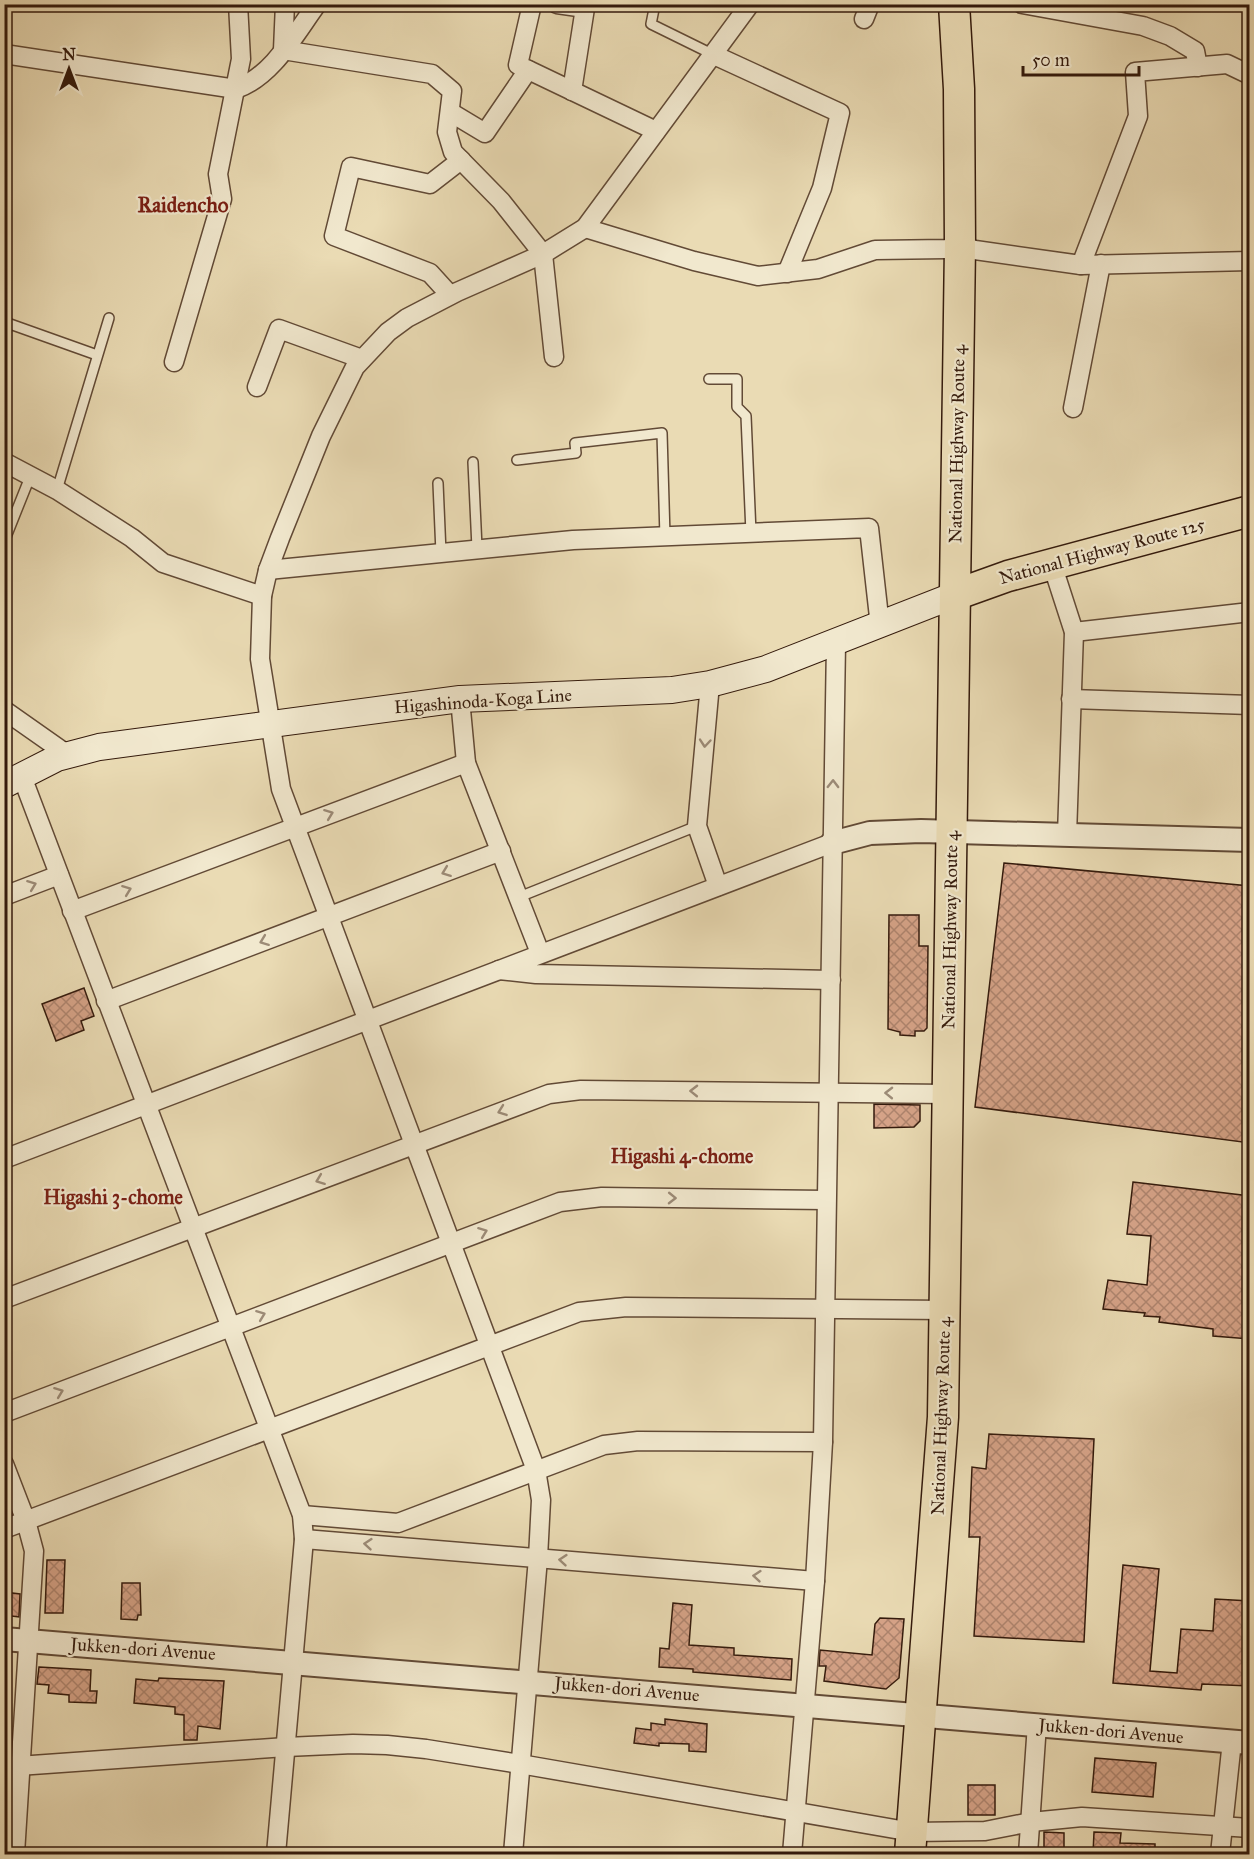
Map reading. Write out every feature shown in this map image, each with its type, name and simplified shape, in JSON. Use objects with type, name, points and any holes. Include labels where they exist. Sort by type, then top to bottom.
[{"type":"highway","name":"National Highway Route 4","points":[[911,1843],[937,1519],[945,1310],[960,246],[959,89],[954,4]]},
{"type":"highway","name":"National Highway Route 125","points":[[955,595],[1052,564],[1250,510]]},
{"type":"main road","name":"Higashinoda-Koga Line","points":[[13,780],[68,755],[99,747],[270,723],[460,699],[672,690],[710,684],[766,669],[955,595]]},
{"type":"street","points":[[174,362],[222,199],[218,174],[241,58],[238,4]]},
{"type":"street","points":[[283,50],[285,4]]},
{"type":"street","points":[[4,54],[236,89],[252,84],[283,50],[317,4]]},
{"type":"street","points":[[531,4],[518,65],[656,130]]},
{"type":"street","points":[[557,4],[585,8],[572,91]]},
{"type":"street","points":[[513,1854],[538,1558],[541,1500],[536,1470],[327,917],[281,789],[260,659],[262,596],[268,570],[327,422],[362,359],[388,332],[407,318],[543,254],[585,228],[750,4]]},
{"type":"street","points":[[1022,4],[1143,26],[1170,36],[1195,51],[1198,67]]},
{"type":"street","points":[[283,50],[432,74],[452,92],[447,132],[453,152],[501,201],[543,254],[554,357]]},
{"type":"street","points":[[714,55],[840,113],[822,188],[787,273]]},
{"type":"street","points":[[1081,265],[1138,116],[1134,72],[1227,64],[1250,75]]},
{"type":"street","points":[[450,112],[485,133],[528,70]]},
{"type":"street","points":[[450,296],[430,273],[334,236],[351,167],[430,184],[461,160]]},
{"type":"street","points":[[585,228],[694,261],[759,276],[819,269],[875,250],[946,249],[960,246],[1081,265],[1250,261]]},
{"type":"street","points":[[1073,408],[1101,264]]},
{"type":"street","points":[[257,387],[279,329],[362,359]]},
{"type":"street","points":[[4,462],[57,490],[132,538],[163,562],[262,596]]},
{"type":"street","points":[[268,570],[477,548],[869,528],[880,626]]},
{"type":"street","points":[[1052,564],[1074,632],[1067,835]]},
{"type":"street","points":[[1074,632],[1250,612]]},
{"type":"street","points":[[792,1854],[815,1581],[823,1442],[836,643]]},
{"type":"street","points":[[710,684],[697,826],[718,886]]},
{"type":"street","points":[[460,699],[466,763],[540,953]]},
{"type":"street","points":[[1071,699],[1250,705]]},
{"type":"street","points":[[4,710],[68,755]]},
{"type":"street","points":[[72,911],[466,763]]},
{"type":"street","points":[[13,780],[59,875],[302,1515],[304,1539],[276,1854]]},
{"type":"street","points":[[4,1159],[832,843],[870,833],[951,831],[1250,840]]},
{"type":"street","points":[[106,1001],[501,851]]},
{"type":"street","points":[[4,896],[59,875]]},
{"type":"street","points":[[498,970],[536,974],[831,980]]},
{"type":"street","points":[[4,1299],[549,1094],[563,1091],[947,1094]]},
{"type":"street","points":[[4,1413],[560,1202],[581,1198],[826,1200]]},
{"type":"street","points":[[4,1529],[579,1312],[626,1306],[945,1310]]},
{"type":"street","points":[[302,1515],[398,1523],[604,1445],[638,1441],[823,1442]]},
{"type":"street","points":[[4,1464],[26,1521],[34,1551],[30,1641],[13,1766],[15,1854]]},
{"type":"street","points":[[304,1539],[815,1581]]},
{"type":"street","name":"Jukken-dori Avenue","points":[[4,1639],[527,1680],[1241,1742]]},
{"type":"street","points":[[1029,1854],[1037,1724]]},
{"type":"street","points":[[1220,1854],[1223,1825],[1241,1742]]},
{"type":"street","points":[[13,1766],[286,1747],[387,1745],[520,1764],[795,1814],[911,1843],[1031,1822],[1082,1817],[1250,1828]]},
{"type":"lane","points":[[655,4],[651,24],[714,55]]},
{"type":"lane","points":[[57,490],[109,318]]},
{"type":"lane","points":[[10,324],[97,355]]},
{"type":"lane","points":[[710,379],[736,379],[737,407],[746,416],[751,533]]},
{"type":"lane","points":[[517,460],[576,453],[575,443],[662,433],[665,537]]},
{"type":"lane","points":[[473,462],[477,548]]},
{"type":"lane","points":[[4,542],[30,477]]},
{"type":"lane","points":[[438,483],[441,553]]},
{"type":"lane","points":[[519,897],[697,826]]},
{"type":"building","points":[[1004,863],[1250,886],[1250,1143],[975,1107]]},
{"type":"building","points":[[889,915],[919,915],[919,946],[928,946],[927,1028],[924,1031],[915,1031],[915,1036],[900,1035],[900,1032],[888,1029]]},
{"type":"building","points":[[84,988],[94,1016],[81,1021],[84,1030],[56,1041],[42,1004]]},
{"type":"building","points":[[874,1104],[920,1105],[920,1121],[914,1127],[874,1128]]},
{"type":"building","points":[[1133,1182],[1250,1196],[1250,1339],[1213,1336],[1213,1329],[1159,1322],[1160,1317],[1144,1316],[1145,1313],[1103,1309],[1108,1280],[1147,1285],[1151,1236],[1127,1234]]},
{"type":"building","points":[[989,1434],[1094,1439],[1084,1642],[974,1636],[980,1537],[969,1537],[972,1467],[986,1469]]},
{"type":"building","points":[[47,1560],[65,1560],[63,1613],[45,1613]]},
{"type":"building","points":[[1123,1565],[1159,1569],[1150,1671],[1177,1673],[1181,1629],[1213,1631],[1215,1599],[1250,1601],[1250,1686],[1202,1684],[1201,1690],[1113,1683]]},
{"type":"building","points":[[122,1583],[140,1583],[141,1615],[138,1615],[137,1620],[121,1619]]},
{"type":"building","points":[[4,1592],[20,1594],[19,1617],[4,1615]]},
{"type":"building","points":[[673,1603],[692,1605],[689,1645],[734,1648],[734,1655],[792,1659],[791,1680],[659,1667],[660,1648],[669,1649]]},
{"type":"building","points":[[880,1618],[904,1619],[899,1678],[886,1689],[824,1681],[826,1666],[819,1666],[820,1650],[872,1655],[875,1624]]},
{"type":"building","points":[[39,1667],[91,1670],[90,1691],[97,1691],[96,1703],[69,1702],[69,1695],[48,1693],[49,1685],[37,1684]]},
{"type":"building","points":[[159,1678],[224,1681],[220,1729],[198,1726],[197,1740],[184,1740],[184,1715],[175,1714],[175,1707],[134,1703],[136,1679],[158,1681]]},
{"type":"building","points":[[665,1719],[707,1724],[706,1752],[689,1751],[689,1744],[659,1743],[659,1746],[634,1743],[636,1728],[651,1730],[651,1723],[665,1725]]},
{"type":"building","points":[[1095,1758],[1156,1763],[1153,1797],[1092,1792]]},
{"type":"building","points":[[968,1785],[995,1785],[995,1815],[968,1815]]},
{"type":"building","points":[[1044,1832],[1064,1833],[1064,1854],[1044,1854]]},
{"type":"building","points":[[1094,1832],[1121,1833],[1120,1843],[1155,1844],[1155,1854],[1093,1854]]},
{"type":"district","name":"Raidencho","points":[[183,205]]},
{"type":"district","name":"Higashi 4-chome","points":[[682,1156]]},
{"type":"district","name":"Higashi 3-chome","points":[[113,1197]]}]
